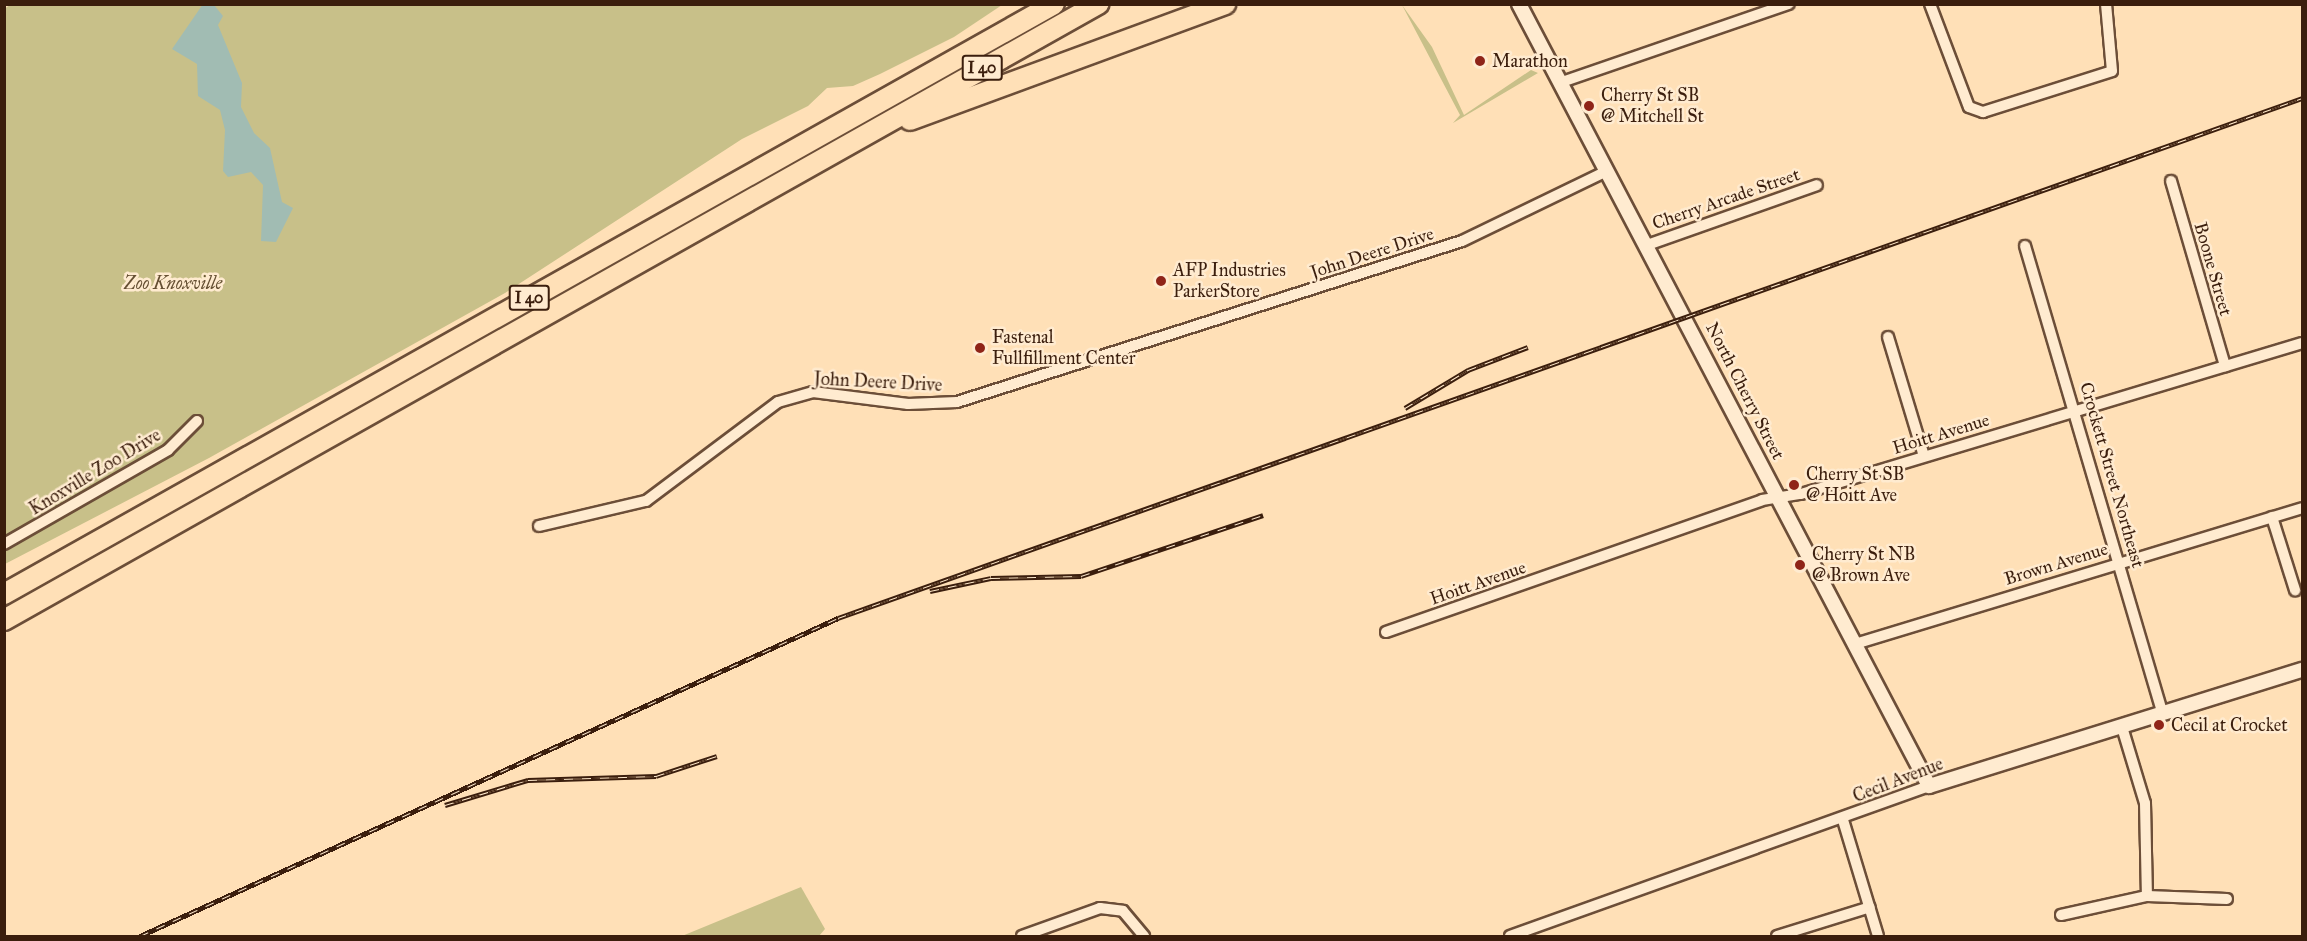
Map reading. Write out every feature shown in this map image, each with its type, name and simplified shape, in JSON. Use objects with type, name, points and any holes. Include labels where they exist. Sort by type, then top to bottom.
[{"type":"highway","points":[[1003,33],[1041,4]]},
{"type":"highway","name":"I 40","points":[[4,594],[1054,4]]},
{"type":"highway","name":"I 40","points":[[4,620],[1098,4]]},
{"type":"highway","points":[[868,135],[1225,4]]},
{"type":"street","name":"North Cherry Street","points":[[1509,4],[1520,10],[1647,245],[1929,786]]},
{"type":"street","points":[[1559,82],[1790,4]]},
{"type":"street","points":[[1930,4],[1969,107],[2000,111],[2112,71],[2116,59],[2106,4]]},
{"type":"street","name":"John Deere Drive","points":[[539,526],[646,501],[778,402],[813,392],[908,404],[957,402],[1462,241],[1607,171]]},
{"type":"street","name":"Boone Street","points":[[2171,181],[2225,366]]},
{"type":"street","name":"Cherry Arcade Street","points":[[1647,245],[1816,185]]},
{"type":"street","name":"Crockett Street Northeast","points":[[2025,246],[2077,411],[2163,714]]},
{"type":"street","points":[[1888,338],[1924,456]]},
{"type":"street","name":"Hoitt Avenue","points":[[1386,632],[1778,497],[1924,456],[2302,343]]},
{"type":"street","name":"Knoxville Zoo Drive","points":[[4,544],[168,450],[197,421]]},
{"type":"street","name":"Brown Avenue","points":[[1855,644],[2120,561],[2302,508]]},
{"type":"street","points":[[2272,517],[2295,590]]},
{"type":"street","name":"Cecil Avenue","points":[[1510,936],[1843,820],[1929,786],[2302,670]]},
{"type":"street","points":[[2122,727],[2145,803],[2147,896]]},
{"type":"street","points":[[1843,820],[1878,936]]},
{"type":"street","points":[[2061,915],[2147,896],[2227,899]]},
{"type":"street","points":[[1777,936],[1870,907]]},
{"type":"street","points":[[1022,936],[1100,908],[1123,911],[1144,936]]},
{"type":"green space","name":"Zoo Knoxville","points":[[10,5],[1002,5],[954,37],[880,74],[853,86],[827,88],[808,106],[742,139],[505,293],[209,458],[5,564],[4,9]]},
{"type":"green space","points":[[1402,5],[1432,47],[1464,115],[1531,70],[1538,73],[1453,123],[1460,115]]},
{"type":"green space","points":[[801,887],[825,929],[819,936],[682,936]]},
{"type":"water","points":[[203,4],[214,5],[223,16],[218,25],[242,83],[241,107],[254,133],[270,148],[282,202],[293,208],[276,242],[261,241],[263,185],[251,172],[228,177],[223,171],[225,130],[220,110],[198,96],[197,64],[172,49]]},
{"type":"railway","points":[[140,936],[838,618],[2302,98]]},
{"type":"railway","points":[[1405,408],[1468,370],[1528,347]]},
{"type":"railway","points":[[930,591],[991,578],[1081,576],[1263,515]]},
{"type":"railway","points":[[445,805],[528,780],[656,776],[717,756]]},
{"type":"place","name":"Marathon","points":[[1480,61]]},
{"type":"place","name":"Cherry St SB @ Mitchell St","points":[[1589,106]]},
{"type":"place","name":"AFP Industries ParkerStore","points":[[1161,281]]},
{"type":"place","name":"Fastenal Fullfillment Center","points":[[980,348]]},
{"type":"place","name":"Cherry St SB @ Hoitt Ave","points":[[1794,485]]},
{"type":"place","name":"Cherry St NB @ Brown Ave","points":[[1800,565]]},
{"type":"place","name":"Cecil at Crocket","points":[[2159,725]]}]
